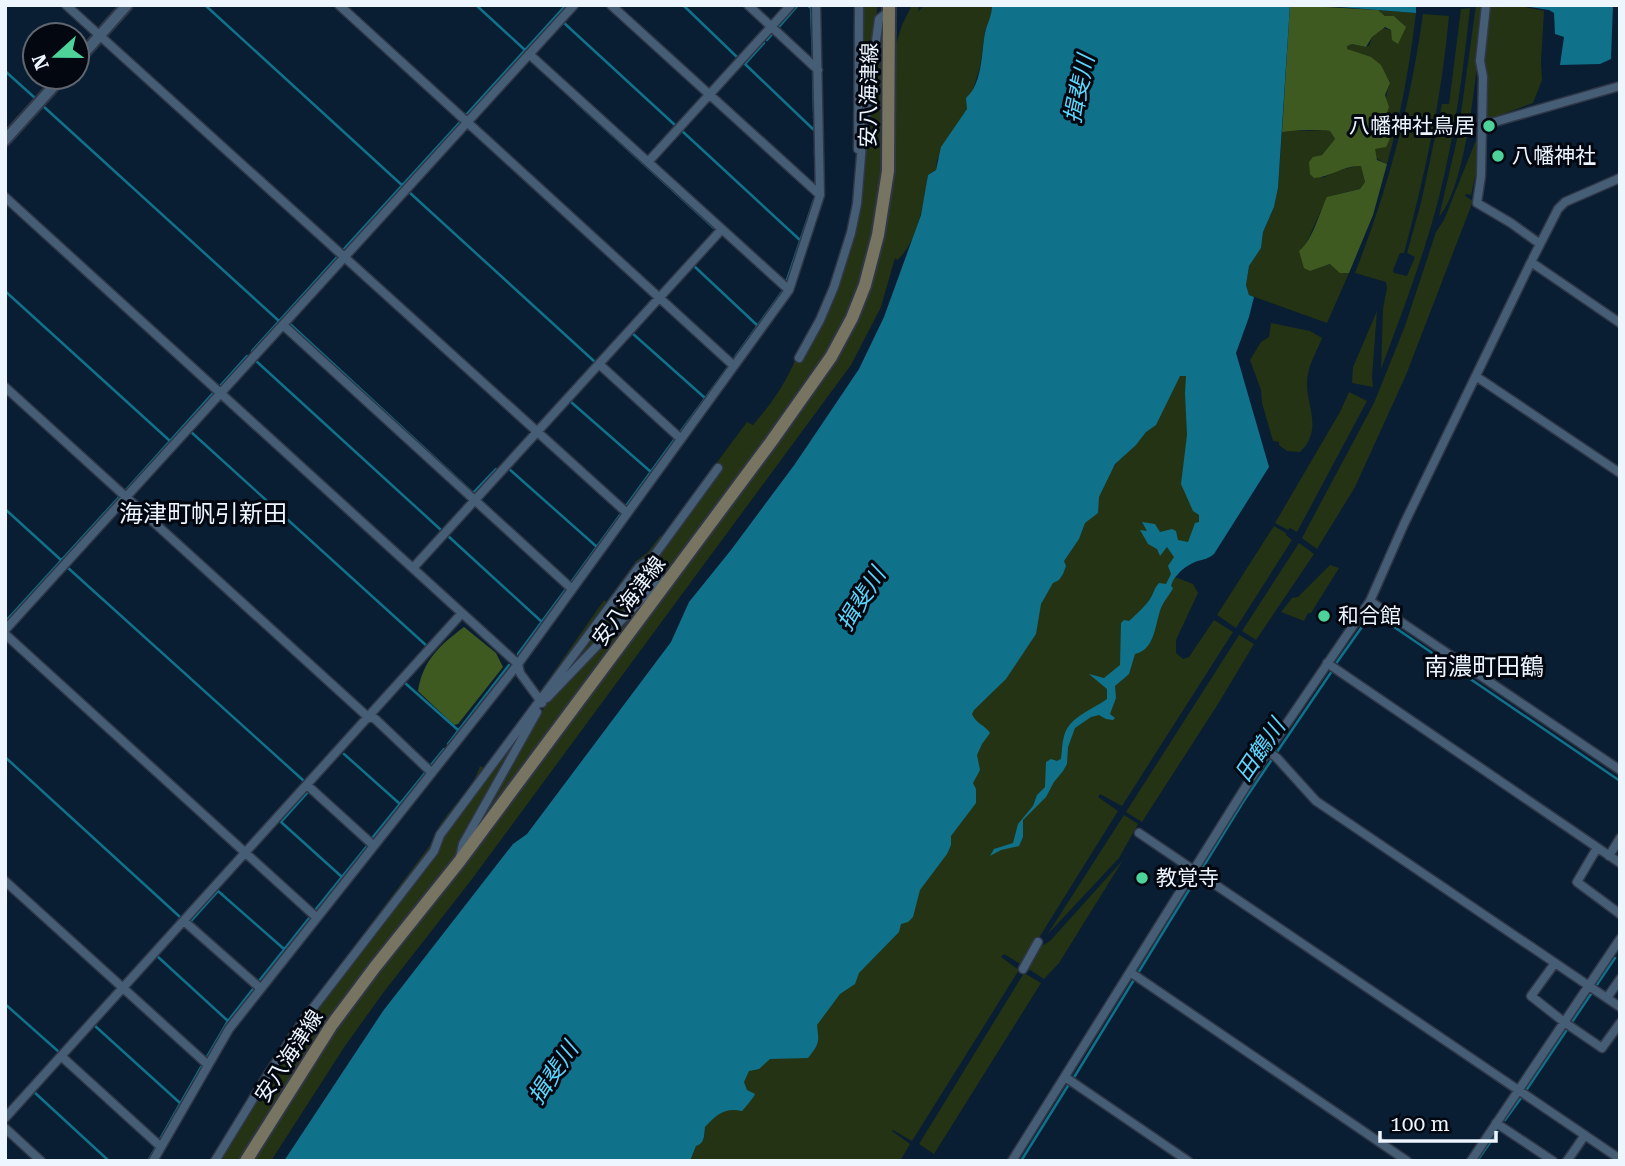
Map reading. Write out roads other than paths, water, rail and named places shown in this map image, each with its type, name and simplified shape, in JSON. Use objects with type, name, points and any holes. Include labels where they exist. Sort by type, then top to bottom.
[{"type":"main road","name":"安八海津線","points":[[246,1161],[331,1026],[458,862],[831,358],[857,307],[878,235],[888,171],[889,8]]},
{"type":"street","points":[[66,5],[627,513]]},
{"type":"street","points":[[91,46],[127,5]]},
{"type":"street","points":[[339,5],[734,366]]},
{"type":"street","points":[[316,917],[5,632],[574,5]]},
{"type":"street","points":[[611,5],[820,195]]},
{"type":"street","points":[[748,5],[818,70]]},
{"type":"street","points":[[648,162],[792,5]]},
{"type":"street","points":[[153,1161],[229,1029],[518,664],[789,290],[820,195],[816,5]]},
{"type":"street","points":[[859,5],[857,143],[861,163]]},
{"type":"street","points":[[1486,5],[1480,61],[1483,77],[1481,176],[1476,203],[1540,244]]},
{"type":"street","points":[[799,358],[820,320],[844,259],[857,204],[879,19],[889,8]]},
{"type":"street","points":[[529,54],[789,290]]},
{"type":"street","points":[[1482,120],[1491,122],[1620,86]]},
{"type":"street","points":[[5,140],[49,91]]},
{"type":"street","points":[[1533,258],[1558,209],[1565,202],[1620,178]]},
{"type":"street","points":[[5,197],[518,664],[520,673],[541,702]]},
{"type":"street","points":[[413,568],[722,229]]},
{"type":"street","points":[[1012,1161],[1069,1080],[1131,973],[1331,666],[1370,601],[1404,524],[1531,262],[1620,323]]},
{"type":"street","points":[[283,325],[572,589]]},
{"type":"street","points":[[599,364],[681,439]]},
{"type":"street","points":[[1477,376],[1620,473]]},
{"type":"street","points":[[5,387],[431,772]]},
{"type":"street","points":[[215,1161],[303,1021],[434,851],[440,835],[639,567],[653,557],[718,468]]},
{"type":"street","points":[[458,862],[463,844],[541,702],[657,583],[668,579]]},
{"type":"street","points":[[1370,601],[1620,770]]},
{"type":"street","points":[[5,1118],[462,613]]},
{"type":"street","points":[[1331,666],[1620,863]]},
{"type":"street","points":[[1272,754],[1316,801],[1620,1007]]},
{"type":"street","points":[[307,785],[373,845]]},
{"type":"street","points":[[1139,832],[1620,1159]]},
{"type":"street","points":[[1609,856],[1620,838]]},
{"type":"street","points":[[1597,848],[1577,881],[1620,914]]},
{"type":"street","points":[[5,881],[208,1065]]},
{"type":"street","points":[[184,921],[260,988]]},
{"type":"street","points":[[1471,1161],[1620,939]]},
{"type":"street","points":[[1023,969],[1038,942]]},
{"type":"street","points":[[1611,953],[1620,958]]},
{"type":"street","points":[[1555,964],[1531,996],[1602,1048],[1620,1023]]},
{"type":"street","points":[[1131,973],[1407,1161]]},
{"type":"street","points":[[1606,998],[1620,979]]},
{"type":"street","points":[[61,1056],[161,1147]]},
{"type":"street","points":[[1069,1080],[1188,1161]]},
{"type":"street","points":[[1496,1123],[1553,1161]]},
{"type":"street","points":[[5,1128],[41,1161]]},
{"type":"street","points":[[1567,1161],[1585,1135]]},
{"type":"water","name":"揖斐川","points":[[992,5],[1290,5],[1278,188],[1274,207],[1263,232],[1261,248],[1249,266],[1246,285],[1249,295],[1254,297],[1236,353],[1269,467],[1214,554],[1194,562],[1174,579],[1171,586],[1173,588],[1161,609],[1152,640],[1142,651],[1135,654],[1129,674],[1115,686],[1116,698],[1110,714],[1115,718],[1106,719],[1099,715],[1091,717],[1075,728],[1068,747],[1067,764],[1046,797],[1023,820],[1023,837],[1019,846],[990,856],[994,849],[1013,843],[1018,824],[1045,787],[1046,762],[1061,759],[1064,736],[1071,723],[1107,699],[1107,689],[1089,674],[1104,678],[1120,665],[1121,623],[1124,620],[1129,621],[1137,614],[1149,601],[1157,585],[1166,584],[1171,574],[1168,566],[1174,557],[1167,547],[1160,556],[1157,549],[1148,544],[1140,530],[1147,531],[1142,522],[1155,524],[1160,532],[1172,529],[1176,531],[1178,540],[1188,542],[1195,523],[1199,522],[1199,515],[1193,511],[1181,484],[1187,435],[1186,376],[1180,376],[1156,425],[1115,464],[1099,497],[1098,513],[1085,523],[1079,539],[1064,561],[1066,566],[1063,574],[1053,583],[1041,604],[1036,634],[1006,679],[972,714],[990,733],[977,755],[980,770],[973,783],[976,803],[951,836],[947,854],[920,890],[913,917],[901,924],[899,932],[859,973],[855,984],[840,994],[817,1025],[818,1042],[808,1058],[770,1059],[759,1069],[749,1071],[744,1082],[747,1090],[755,1094],[754,1096],[742,1111],[726,1111],[705,1127],[703,1141],[696,1146],[690,1161],[284,1161],[383,1011],[513,844],[527,834],[671,642],[689,602],[795,464],[859,369],[884,317],[921,215],[928,175],[936,170],[941,147],[967,109],[966,98],[976,84]]},
{"type":"water","points":[[1314,5],[1416,5],[1416,13]]},
{"type":"water","points":[[1517,5],[1613,5],[1611,59],[1600,64],[1560,65],[1564,37],[1555,34],[1554,13]]},
{"type":"waterway","points":[[205,5],[404,187]]},
{"type":"waterway","points":[[476,5],[525,50]]},
{"type":"waterway","points":[[466,115],[566,5]]},
{"type":"waterway","points":[[683,5],[738,58]]},
{"type":"waterway","points":[[778,28],[798,5]]},
{"type":"waterway","points":[[807,5],[811,8],[813,58]]},
{"type":"waterway","points":[[563,22],[676,126]]},
{"type":"waterway","points":[[767,40],[773,33]]},
{"type":"waterway","points":[[764,43],[745,64],[815,131]]},
{"type":"waterway","points":[[5,71],[35,98]]},
{"type":"waterway","points":[[813,73],[814,112]]},
{"type":"waterway","points":[[577,103],[714,228]]},
{"type":"waterway","points":[[43,106],[279,321]]},
{"type":"waterway","points":[[814,116],[815,129]]},
{"type":"waterway","points":[[343,250],[461,121]]},
{"type":"waterway","points":[[681,130],[801,241]]},
{"type":"waterway","points":[[815,150],[816,185]]},
{"type":"waterway","points":[[409,192],[595,362]]},
{"type":"waterway","points":[[786,283],[814,200]]},
{"type":"waterway","points":[[252,351],[338,256]]},
{"type":"waterway","points":[[694,266],[758,326]]},
{"type":"waterway","points":[[5,291],[170,441]]},
{"type":"waterway","points":[[735,357],[782,292]]},
{"type":"waterway","points":[[290,324],[473,493],[496,469]]},
{"type":"waterway","points":[[632,333],[705,398]]},
{"type":"waterway","points":[[220,386],[247,356]]},
{"type":"waterway","points":[[255,360],[441,530]]},
{"type":"waterway","points":[[681,431],[729,366]]},
{"type":"waterway","points":[[125,491],[214,392]]},
{"type":"waterway","points":[[571,402],[651,472]]},
{"type":"waterway","points":[[190,431],[428,647]]},
{"type":"waterway","points":[[626,506],[674,440]]},
{"type":"waterway","points":[[508,468],[597,547]]},
{"type":"waterway","points":[[5,622],[121,495]]},
{"type":"waterway","points":[[5,509],[61,560]]},
{"type":"waterway","points":[[572,581],[620,515]]},
{"type":"waterway","points":[[447,535],[542,622]]},
{"type":"waterway","points":[[67,567],[304,781]]},
{"type":"waterway","points":[[518,654],[566,589]]},
{"type":"waterway","name":"田鶴川","points":[[1335,665],[1369,617],[1378,616],[1620,781]]},
{"type":"waterway","points":[[448,744],[509,665]]},
{"type":"waterway","name":"田鶴川","points":[[1073,1079],[1243,802],[1332,671]]},
{"type":"waterway","points":[[405,683],[458,730]]},
{"type":"waterway","points":[[431,765],[444,749]]},
{"type":"waterway","points":[[344,754],[400,804]]},
{"type":"waterway","points":[[5,757],[180,917]]},
{"type":"waterway","points":[[373,837],[425,773]]},
{"type":"waterway","points":[[308,792],[281,822],[342,877]]},
{"type":"waterway","points":[[316,909],[367,846]]},
{"type":"waterway","points":[[192,920],[218,891],[284,949]]},
{"type":"waterway","points":[[259,981],[310,917]]},
{"type":"waterway","points":[[157,956],[228,1021]]},
{"type":"waterway","points":[[1596,986],[1615,958]]},
{"type":"waterway","points":[[207,1057],[228,1021],[253,989]]},
{"type":"waterway","points":[[1572,1022],[1591,994]]},
{"type":"waterway","points":[[5,1004],[59,1052]]},
{"type":"waterway","points":[[94,1025],[180,1103]]},
{"type":"waterway","points":[[1527,1089],[1568,1028]]},
{"type":"waterway","points":[[160,1139],[201,1067]]},
{"type":"waterway","name":"田鶴川","points":[[1021,1161],[1069,1084]]},
{"type":"waterway","points":[[33,1091],[109,1161]]},
{"type":"waterway","points":[[1505,1120],[1521,1098]]},
{"type":"waterway","points":[[1477,1161],[1498,1131]]},
{"type":"waterway","points":[[148,1161],[155,1149]]},
{"type":"place","name":"八幡神社鳥居","points":[[1489,126]]},
{"type":"place","name":"八幡神社","points":[[1498,156]]},
{"type":"place","name":"和合館","points":[[1324,616]]},
{"type":"place","name":"教覚寺","points":[[1142,878]]},
{"type":"district","name":"海津町帆引新田","points":[[203,514]]},
{"type":"district","name":"南濃町田鶴","points":[[1484,667]]}]
